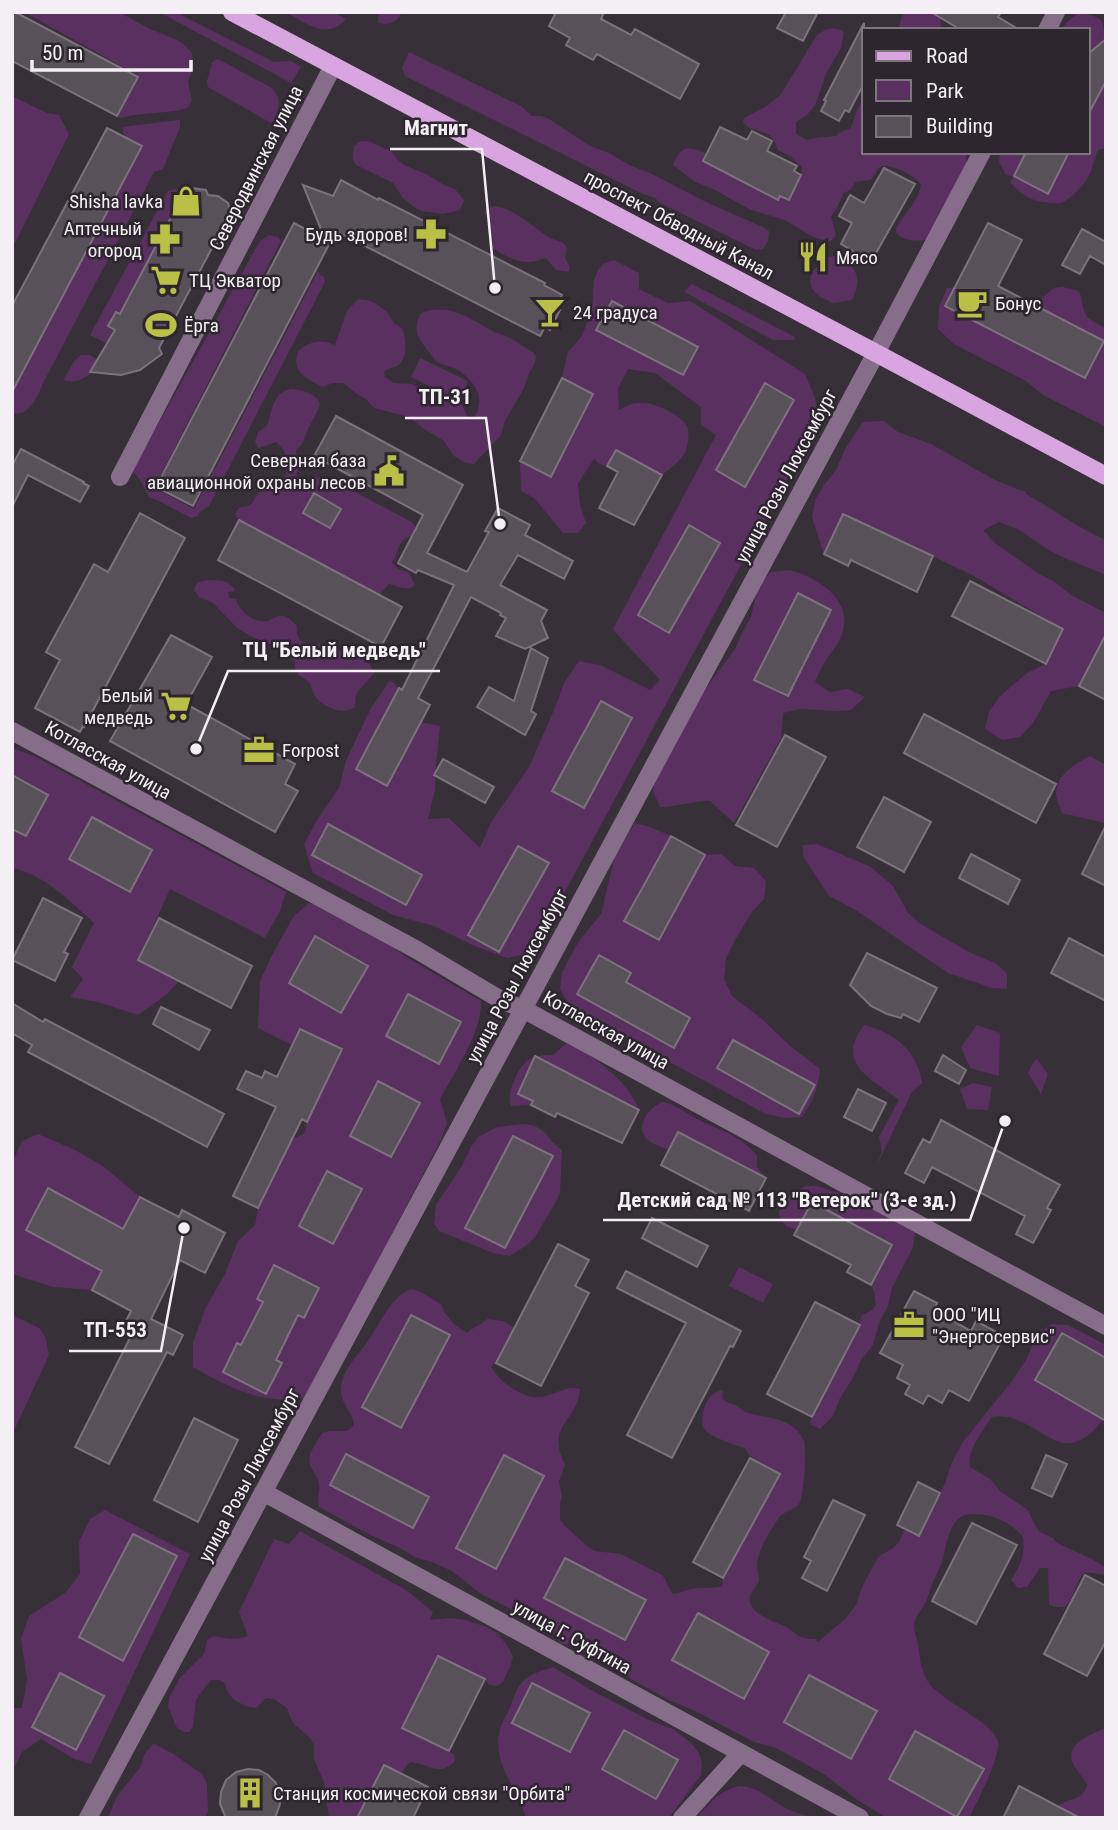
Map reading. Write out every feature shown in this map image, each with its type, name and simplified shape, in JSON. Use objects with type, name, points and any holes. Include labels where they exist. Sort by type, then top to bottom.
[{"type":"main road","name":"проспект Обводный Канал","points":[[232,12],[876,352],[1106,477]]},
{"type":"street","points":[[1048,28],[1056,12]]},
{"type":"street","name":"Северодвинская улица","points":[[120,477],[333,66]]},
{"type":"street","name":"улица Розы Люксембург","points":[[88,1818],[981,154]]},
{"type":"street","name":"Котласская улица","points":[[12,732],[1106,1326]]},
{"type":"street","name":"улица Г. Суфтина","points":[[264,1492],[860,1818]]},
{"type":"street","points":[[682,1818],[741,1753]]},
{"type":"green space","points":[[24,12],[119,12],[175,39],[192,53],[193,67],[188,82],[192,101],[187,108],[176,111],[121,118],[118,116],[139,76]]},
{"type":"green space","points":[[159,12],[175,12],[274,62],[291,61],[301,67],[291,83]]},
{"type":"green space","points":[[286,12],[333,12],[346,19],[332,29],[324,29],[309,25]]},
{"type":"green space","points":[[380,12],[402,12],[396,21],[386,24],[378,23]]},
{"type":"green space","points":[[905,12],[940,12],[941,28],[899,28]]},
{"type":"green space","points":[[1078,13],[1091,15],[1102,22],[1106,41],[1106,148],[1098,150],[1089,175],[1073,195],[1060,203],[1043,202],[1025,195],[1010,182],[1014,176],[1006,175],[999,162],[1000,154],[1090,154],[1090,28],[1063,28]]},
{"type":"green space","points":[[834,28],[844,33],[841,48],[826,73],[816,104],[807,115],[796,122],[796,134],[807,140],[836,136],[851,128],[862,101],[862,154],[967,154],[966,167],[927,239],[911,240],[897,234],[897,226],[915,201],[921,184],[896,168],[880,167],[870,180],[855,182],[851,189],[843,194],[831,216],[836,236],[830,242],[811,236],[785,220],[751,210],[695,182],[673,165],[682,150],[695,149],[706,154],[703,162],[778,199],[780,196],[789,199],[802,167],[778,150],[770,136],[743,122],[744,118],[767,106],[781,94],[817,35]]},
{"type":"green space","points":[[409,52],[521,106],[532,116],[549,119],[590,146],[765,228],[769,231],[768,241],[763,249],[756,250],[658,202],[656,198],[405,76],[402,68]]},
{"type":"green space","points":[[218,59],[272,88],[279,103],[275,120],[271,123],[208,87],[212,62]]},
{"type":"green space","points":[[12,96],[47,113],[59,115],[69,134],[12,249]]},
{"type":"green space","points":[[180,120],[180,127],[163,169],[154,172],[35,401],[27,410],[18,414],[12,413],[12,392],[142,147],[126,137],[123,127]]},
{"type":"green space","points":[[365,141],[392,152],[404,165],[455,189],[464,200],[460,210],[443,214],[417,209],[403,198],[393,183],[356,165],[353,158],[354,146]]},
{"type":"green space","points":[[183,187],[179,202],[120,314],[116,313],[115,330],[108,344],[90,335],[168,191]]},
{"type":"green space","points":[[494,206],[515,214],[548,237],[565,245],[569,272],[556,270],[546,258],[532,262],[520,261],[493,248],[492,234],[485,213]]},
{"type":"green space","points":[[269,235],[278,237],[281,241],[154,488],[194,509],[318,271],[325,282],[209,506],[198,516],[191,518],[149,497],[132,471],[260,241]]},
{"type":"green space","points":[[835,256],[848,263],[856,273],[857,285],[852,300],[833,303],[820,297],[812,289],[811,274],[828,257]]},
{"type":"green space","points":[[614,260],[639,273],[639,289],[668,303],[690,301],[805,374],[820,418],[532,953],[507,958],[472,945],[434,926],[393,915],[313,873],[304,844],[339,788],[346,761],[357,737],[371,708],[390,680],[399,688],[357,769],[420,722],[440,726],[435,790],[428,819],[449,818],[480,848],[491,822],[529,767],[564,683],[579,661],[600,665],[650,690],[660,680],[613,629],[716,435],[701,425],[701,407],[655,373],[628,369],[618,388],[619,410],[631,404],[645,403],[658,406],[678,417],[687,426],[688,432],[687,446],[681,459],[662,475],[616,450],[607,466],[594,459],[578,483],[580,505],[586,523],[578,533],[563,533],[534,498],[521,491],[520,461],[551,476],[593,394],[562,378],[568,352],[582,336],[592,309],[594,280],[598,270],[603,264]]},
{"type":"green space","points":[[692,284],[795,337],[794,340],[773,340],[684,292]]},
{"type":"green space","points":[[947,288],[954,288],[1085,378],[1104,341],[1041,308],[1042,298],[1054,288],[1079,291],[1087,317],[1106,328],[1106,427],[1043,395],[1026,381],[954,344],[938,329],[939,307]]},
{"type":"green space","points":[[358,299],[375,303],[403,329],[403,360],[384,371],[385,377],[394,383],[412,384],[462,405],[468,418],[474,417],[478,410],[477,390],[464,374],[436,361],[423,344],[417,330],[421,313],[441,309],[468,317],[534,353],[534,365],[505,421],[501,435],[474,464],[454,456],[444,441],[409,417],[374,408],[343,383],[323,387],[298,369],[296,364],[299,350],[312,343],[325,342],[335,345],[347,311]]},
{"type":"green space","points":[[81,355],[90,355],[98,360],[92,368],[93,372],[79,380],[63,380],[75,360]]},
{"type":"green space","points":[[420,358],[468,381],[459,400],[411,377]]},
{"type":"green space","points":[[292,389],[312,395],[320,404],[303,443],[296,450],[300,467],[296,475],[298,479],[306,481],[316,477],[355,492],[412,522],[415,526],[413,535],[403,540],[392,563],[409,573],[415,585],[412,587],[402,588],[389,584],[379,595],[239,520],[235,515],[240,507],[249,505],[263,490],[283,482],[287,466],[281,446],[276,442],[258,448],[255,442],[258,432],[267,426],[277,398]]},
{"type":"green space","points":[[884,421],[898,432],[931,444],[993,479],[1025,491],[1106,540],[1106,575],[1050,551],[1018,529],[999,522],[983,530],[995,543],[1039,574],[1106,613],[1106,651],[1099,647],[1079,686],[1051,691],[1033,723],[1020,737],[1002,740],[985,729],[989,712],[999,697],[1027,673],[1046,664],[1063,629],[972,575],[843,514],[824,554],[812,517],[815,500],[836,470],[845,449],[863,422]]},
{"type":"green space","points":[[790,570],[822,585],[831,592],[843,611],[841,638],[815,682],[830,692],[848,689],[865,697],[851,710],[801,709],[783,713],[781,738],[734,823],[710,801],[660,807],[653,791],[656,773],[690,710],[735,649],[751,617],[758,585],[771,572]]},
{"type":"green space","points":[[206,580],[230,584],[235,591],[228,592],[229,598],[236,599],[243,612],[252,618],[267,621],[279,616],[285,617],[297,626],[298,637],[303,642],[322,644],[335,650],[353,650],[364,655],[374,673],[356,694],[355,707],[345,711],[322,703],[314,695],[310,684],[297,673],[295,662],[278,647],[237,628],[213,603],[199,597],[194,590],[197,583]]},
{"type":"green space","points":[[12,748],[34,756],[286,892],[280,911],[265,938],[170,889],[138,960],[179,981],[166,995],[138,1015],[98,1002],[70,997],[83,979],[72,967],[94,923],[46,883],[12,868]]},
{"type":"green space","points":[[1090,756],[1106,765],[1105,823],[1062,813],[1056,797],[1063,776]]},
{"type":"green space","points":[[635,823],[671,836],[705,855],[721,854],[735,866],[754,868],[766,881],[764,899],[752,912],[726,959],[724,979],[732,996],[820,1069],[814,1094],[802,1117],[784,1118],[766,1114],[581,1014],[568,1003],[560,989],[562,972],[579,941],[601,914],[616,852]]},
{"type":"green space","points":[[817,844],[871,867],[893,886],[908,913],[919,923],[969,952],[997,964],[1007,974],[1007,989],[992,988],[948,973],[857,911],[829,896],[803,856],[803,845]]},
{"type":"green space","points":[[309,903],[332,909],[481,1001],[472,1038],[440,1099],[447,1123],[441,1140],[306,1398],[290,1400],[247,1393],[193,1367],[193,1343],[205,1309],[225,1274],[238,1241],[255,1225],[258,1208],[292,1140],[304,1133],[342,1050],[300,1029],[292,1045],[258,1028],[260,981],[293,917]]},
{"type":"green space","points":[[864,1025],[886,1033],[903,1045],[915,1062],[922,1083],[912,1092],[874,1171],[882,1152],[879,1137],[899,1100],[868,1077],[855,1060],[853,1050]]},
{"type":"green space","points":[[977,1025],[1000,1033],[999,1076],[970,1068],[961,1047]]},
{"type":"green space","points":[[568,1042],[619,1079],[639,1110],[552,1065],[531,1105],[511,1106],[511,1089],[523,1065],[538,1056],[553,1055]]},
{"type":"green space","points":[[1036,1058],[1048,1074],[1041,1094],[1028,1073]]},
{"type":"green space","points":[[973,1083],[992,1087],[988,1110],[967,1109],[960,1089]]},
{"type":"green space","points":[[662,1102],[744,1143],[757,1156],[757,1167],[766,1178],[679,1132],[669,1150],[649,1141],[643,1134],[643,1123],[652,1108]]},
{"type":"green space","points":[[523,1124],[542,1130],[562,1150],[560,1192],[535,1237],[510,1256],[493,1253],[439,1231],[434,1224],[436,1205],[478,1137],[497,1127]]},
{"type":"green space","points":[[38,1134],[103,1166],[140,1197],[92,1290],[53,1287],[12,1274],[12,1163],[22,1141]]},
{"type":"green space","points":[[805,1186],[817,1186],[857,1199],[914,1227],[915,1233],[913,1247],[892,1288],[873,1345],[861,1360],[833,1416],[820,1429],[810,1424],[812,1417],[860,1325],[861,1316],[876,1305],[871,1285],[892,1245],[786,1226],[779,1215],[782,1205],[792,1194]]},
{"type":"green space","points":[[739,1267],[773,1284],[763,1303],[729,1286]]},
{"type":"green space","points":[[412,1289],[442,1305],[454,1324],[467,1333],[487,1319],[504,1321],[514,1328],[496,1363],[491,1366],[513,1389],[528,1396],[542,1397],[565,1389],[580,1389],[574,1410],[560,1432],[558,1441],[565,1464],[559,1482],[562,1496],[560,1519],[595,1551],[621,1554],[662,1575],[673,1594],[694,1588],[722,1586],[723,1578],[780,1474],[749,1455],[745,1448],[707,1432],[702,1419],[709,1398],[723,1390],[722,1398],[745,1412],[781,1420],[794,1427],[805,1446],[801,1500],[795,1508],[781,1515],[765,1540],[758,1559],[759,1581],[751,1594],[750,1602],[761,1615],[800,1636],[816,1639],[818,1642],[845,1619],[856,1605],[878,1557],[899,1542],[904,1530],[919,1536],[963,1442],[1011,1382],[1026,1360],[1037,1334],[1052,1324],[1068,1325],[1106,1345],[1106,1357],[1062,1334],[1035,1380],[1103,1419],[1088,1436],[1074,1442],[1061,1442],[1023,1422],[1008,1417],[992,1417],[976,1441],[970,1467],[990,1479],[1001,1492],[1028,1510],[1040,1532],[1106,1568],[1106,1575],[1085,1572],[1065,1607],[1049,1605],[1048,1568],[1040,1568],[1027,1587],[1018,1588],[1011,1580],[1023,1555],[1023,1537],[1007,1523],[993,1517],[965,1515],[959,1518],[952,1528],[942,1563],[915,1621],[914,1628],[927,1680],[942,1696],[988,1727],[998,1743],[991,1770],[969,1818],[887,1818],[856,1799],[824,1774],[774,1747],[754,1742],[669,1700],[615,1667],[569,1644],[561,1644],[549,1628],[481,1594],[452,1571],[415,1557],[319,1507],[319,1483],[309,1460],[312,1451],[322,1433],[347,1431],[354,1425],[341,1395],[344,1375],[390,1306]]},
{"type":"green space","points":[[12,1315],[39,1328],[45,1336],[49,1355],[12,1435]]},
{"type":"green space","points":[[105,1510],[190,1554],[91,1764],[74,1759],[41,1739],[22,1752],[13,1770],[12,1708],[22,1708],[27,1680],[21,1638],[29,1616],[65,1593],[80,1574],[79,1542],[90,1519]]},
{"type":"green space","points":[[300,1531],[406,1590],[433,1612],[430,1620],[465,1620],[497,1633],[513,1656],[503,1682],[497,1686],[489,1685],[485,1679],[438,1656],[402,1728],[454,1754],[455,1761],[438,1769],[410,1762],[401,1773],[384,1765],[358,1818],[329,1818],[324,1782],[314,1759],[314,1745],[293,1723],[287,1708],[274,1699],[266,1698],[256,1708],[245,1706],[228,1693],[225,1683],[211,1680],[196,1699],[190,1732],[177,1728],[168,1707],[169,1698],[180,1678],[204,1654],[207,1640],[213,1636],[235,1639],[248,1636],[239,1612],[274,1539],[289,1544]]},
{"type":"green space","points":[[553,1667],[649,1720],[673,1729],[699,1753],[701,1775],[669,1818],[526,1818],[502,1764],[498,1742],[500,1730],[517,1689],[525,1679]]},
{"type":"green space","points":[[1106,1728],[1106,1818],[1080,1818],[1058,1806],[1082,1794],[1087,1785],[1073,1764],[1071,1755],[1082,1740]]},
{"type":"green space","points":[[154,1744],[202,1774],[207,1784],[208,1811],[205,1818],[108,1818],[117,1796],[140,1768],[145,1753]]},
{"type":"green space","points":[[741,1786],[760,1792],[787,1809],[815,1818],[697,1818],[722,1793]]},
{"type":"building","points":[[12,12],[138,77],[117,116],[12,61]]},
{"type":"building","points":[[556,12],[604,12],[601,19],[631,35],[635,29],[699,64],[680,99],[597,54],[593,60],[566,45],[570,38],[549,26]]},
{"type":"building","points":[[786,12],[818,12],[803,41],[777,28]]},
{"type":"building","points":[[931,12],[1001,12],[998,17],[1017,28],[958,28]]},
{"type":"building","points":[[864,23],[862,87],[849,112],[845,110],[839,121],[821,111],[826,101],[824,100]]},
{"type":"building","points":[[1106,39],[1106,81],[1090,111],[1090,52]]},
{"type":"building","points":[[720,127],[747,140],[752,131],[772,141],[767,151],[797,166],[794,171],[801,175],[789,200],[780,196],[778,200],[703,161]]},
{"type":"building","points":[[107,128],[142,146],[12,392],[12,306]]},
{"type":"building","points":[[1025,154],[1068,154],[1048,194],[1014,176]]},
{"type":"building","points":[[884,168],[915,184],[871,262],[841,244],[852,223],[839,216],[850,195],[864,203]]},
{"type":"building","points":[[341,180],[545,283],[544,285],[562,295],[555,307],[560,310],[550,330],[545,327],[540,336],[336,231],[193,506],[156,487],[294,223],[325,239],[303,185],[333,196]]},
{"type":"building","name":"ТЦ Экватор","points":[[183,187],[206,190],[208,195],[218,196],[228,203],[232,218],[228,234],[212,248],[159,348],[162,354],[140,370],[121,375],[90,372],[115,330],[108,326],[116,312],[120,314],[179,202]]},
{"type":"building","points":[[988,223],[1022,240],[998,286],[1104,341],[1085,378],[945,306]]},
{"type":"building","points":[[1082,229],[1106,242],[1106,265],[1090,256],[1080,274],[1062,265]]},
{"type":"building","points":[[612,301],[698,347],[683,375],[596,330]]},
{"type":"building","points":[[562,378],[593,394],[551,477],[520,461]]},
{"type":"building","points":[[765,383],[794,400],[745,487],[716,470]]},
{"type":"building","points":[[336,416],[463,485],[427,553],[467,572],[489,532],[485,531],[498,508],[530,525],[525,535],[573,561],[564,579],[518,555],[500,585],[547,610],[541,621],[548,638],[525,649],[496,636],[506,618],[471,597],[418,698],[430,705],[387,786],[356,769],[399,688],[402,690],[454,585],[418,570],[416,573],[398,563],[423,515],[314,456]]},
{"type":"building","points":[[21,449],[89,486],[80,502],[28,475],[12,507],[12,466]]},
{"type":"building","points":[[616,450],[662,475],[634,525],[599,508],[618,472],[607,466]]},
{"type":"building","points":[[314,493],[341,509],[330,528],[303,513]]},
{"type":"building","points":[[140,513],[185,538],[80,732],[35,708],[60,660],[46,652],[94,564],[108,572]]},
{"type":"building","points":[[843,514],[933,556],[917,592],[851,560],[848,566],[824,554]]},
{"type":"building","points":[[239,520],[402,607],[381,647],[218,560]]},
{"type":"building","points":[[689,525],[720,543],[669,633],[638,615]]},
{"type":"building","points":[[970,581],[1063,629],[1046,664],[952,616]]},
{"type":"building","points":[[798,593],[831,610],[788,696],[754,680]]},
{"type":"building","points":[[1106,634],[1106,700],[1079,686]]},
{"type":"building","points":[[171,635],[212,657],[186,704],[295,764],[285,784],[298,791],[275,832],[110,741]]},
{"type":"building","points":[[531,648],[548,658],[531,711],[536,714],[525,735],[477,707],[489,687],[514,701]]},
{"type":"building","points":[[601,701],[632,718],[584,808],[552,791]]},
{"type":"building","points":[[924,714],[1056,784],[1036,823],[904,753]]},
{"type":"building","points":[[785,735],[826,757],[777,847],[736,825]]},
{"type":"building","points":[[443,759],[494,787],[485,803],[434,775]]},
{"type":"building","points":[[12,775],[48,795],[26,836],[12,829]]},
{"type":"building","points":[[884,797],[931,822],[904,872],[857,847]]},
{"type":"building","points":[[92,817],[152,850],[130,892],[69,859]]},
{"type":"building","points":[[328,824],[422,875],[406,905],[312,855]]},
{"type":"building","points":[[1106,825],[1106,886],[1082,874]]},
{"type":"building","points":[[671,836],[705,855],[659,940],[624,921]]},
{"type":"building","points":[[518,846],[549,863],[499,952],[468,935]]},
{"type":"building","points":[[971,854],[1020,880],[1008,904],[959,878]]},
{"type":"building","points":[[43,898],[82,918],[64,952],[68,954],[55,981],[12,960]]},
{"type":"building","points":[[159,918],[252,966],[231,1008],[138,960]]},
{"type":"building","points":[[315,936],[368,966],[341,1013],[289,983]]},
{"type":"building","points":[[1069,938],[1106,957],[1106,1001],[1051,973]]},
{"type":"building","points":[[867,953],[937,988],[919,1022],[903,1014],[901,1018],[887,1014],[871,1006],[850,985]]},
{"type":"building","points":[[599,955],[631,973],[626,982],[690,1018],[674,1048],[577,994]]},
{"type":"building","points":[[408,994],[461,1022],[439,1064],[386,1036]]},
{"type":"building","points":[[12,1003],[43,1022],[45,1019],[224,1114],[207,1147],[28,1052],[32,1045],[12,1033]]},
{"type":"building","points":[[161,1007],[210,1030],[199,1050],[153,1024]]},
{"type":"building","points":[[300,1029],[342,1049],[307,1122],[302,1119],[258,1208],[233,1196],[276,1107],[237,1089],[246,1071],[262,1078],[265,1071],[277,1077]]},
{"type":"building","points":[[733,1040],[815,1085],[799,1114],[717,1068]]},
{"type":"building","points":[[943,1055],[966,1070],[959,1084],[935,1071]]},
{"type":"building","points":[[535,1056],[639,1110],[622,1143],[557,1113],[555,1117],[531,1105],[533,1101],[518,1094]]},
{"type":"building","points":[[378,1081],[420,1103],[391,1157],[350,1136]]},
{"type":"building","points":[[858,1089],[886,1103],[872,1131],[844,1117]]},
{"type":"building","points":[[941,1120],[1060,1185],[1047,1208],[1051,1210],[1033,1243],[1016,1234],[1025,1216],[932,1167],[924,1183],[905,1173],[923,1139],[930,1143]]},
{"type":"building","points":[[678,1132],[766,1178],[749,1211],[661,1165]]},
{"type":"building","points":[[513,1136],[553,1156],[505,1248],[465,1228]]},
{"type":"building","points":[[327,1171],[362,1189],[333,1244],[299,1226]]},
{"type":"building","points":[[48,1188],[123,1229],[140,1197],[179,1217],[182,1210],[225,1233],[205,1273],[180,1260],[151,1319],[183,1335],[173,1355],[167,1352],[109,1464],[75,1447],[132,1334],[122,1329],[131,1311],[92,1290],[102,1271],[26,1230]]},
{"type":"building","points":[[812,1202],[892,1245],[871,1285],[847,1272],[851,1265],[794,1235]]},
{"type":"building","points":[[652,1218],[708,1246],[697,1267],[642,1238]]},
{"type":"building","points":[[558,1244],[589,1260],[575,1286],[589,1293],[541,1386],[496,1363]]},
{"type":"building","points":[[274,1265],[319,1288],[304,1318],[298,1315],[276,1360],[282,1363],[266,1394],[223,1372],[237,1343],[241,1345],[263,1302],[257,1299]]},
{"type":"building","points":[[626,1271],[741,1331],[733,1347],[730,1346],[672,1458],[627,1435],[686,1323],[617,1288]]},
{"type":"building","points":[[914,1291],[937,1303],[934,1310],[971,1331],[976,1321],[1004,1336],[969,1401],[949,1390],[942,1403],[928,1395],[923,1404],[905,1394],[910,1385],[897,1378],[903,1365],[880,1353]]},
{"type":"building","points":[[815,1302],[860,1325],[812,1417],[767,1394]]},
{"type":"building","points":[[411,1315],[450,1335],[401,1428],[362,1407]]},
{"type":"building","points":[[1062,1333],[1106,1358],[1106,1421],[1035,1380]]},
{"type":"building","points":[[194,1418],[238,1440],[198,1522],[154,1500]]},
{"type":"building","points":[[346,1454],[429,1497],[413,1528],[330,1485]]},
{"type":"building","points":[[504,1455],[544,1476],[496,1569],[456,1548]]},
{"type":"building","points":[[1046,1455],[1067,1464],[1052,1497],[1032,1488]]},
{"type":"building","points":[[750,1458],[780,1474],[723,1578],[693,1562]]},
{"type":"building","points":[[918,1482],[940,1493],[919,1536],[897,1525]]},
{"type":"building","points":[[833,1500],[865,1515],[827,1591],[802,1578],[811,1561],[804,1557]]},
{"type":"building","points":[[972,1523],[1017,1545],[976,1624],[932,1601]]},
{"type":"building","points":[[133,1534],[177,1556],[123,1661],[79,1637]]},
{"type":"building","points":[[565,1558],[646,1600],[625,1640],[544,1598]]},
{"type":"building","points":[[1085,1575],[1106,1586],[1106,1641],[1087,1676],[1044,1654]]},
{"type":"building","points":[[698,1613],[769,1652],[744,1699],[672,1660]]},
{"type":"building","points":[[438,1656],[485,1679],[449,1751],[402,1728]]},
{"type":"building","points":[[60,1673],[104,1696],[76,1750],[32,1727]]},
{"type":"building","points":[[809,1675],[877,1711],[851,1759],[784,1722]]},
{"type":"building","points":[[532,1683],[590,1713],[570,1752],[512,1723]]},
{"type":"building","points":[[624,1730],[678,1760],[656,1799],[602,1769]]},
{"type":"building","points":[[915,1731],[984,1769],[957,1817],[889,1779]]},
{"type":"building","points":[[384,1765],[428,1787],[413,1818],[357,1818]]},
{"type":"building","name":"Станция космической связи \"Орбита\"","points":[[259,1770],[276,1783],[280,1804],[275,1818],[226,1818],[220,1804],[226,1780],[236,1772]]},
{"type":"building","points":[[1019,1786],[1080,1818],[1003,1818]]},
{"type":"place","name":"Shisha lavka","points":[[186,201]]},
{"type":"place","name":"Будь здоров!","points":[[431,234]]},
{"type":"place","name":"Аптечный огород","points":[[165,239]]},
{"type":"place","name":"Мясо","points":[[813,257]]},
{"type":"place","name":"ТЦ Экватор","points":[[166,280]]},
{"type":"place","name":"Магнит","points":[[495,288]]},
{"type":"place","name":"Бонус","points":[[972,303]]},
{"type":"place","name":"24 градуса","points":[[550,312]]},
{"type":"place","name":"Ёрга","points":[[161,325]]},
{"type":"place","name":"Северная база авиационной охраны лесов","points":[[389,471]]},
{"type":"place","name":"ТП-31","points":[[500,524]]},
{"type":"place","name":"Белый медведь","points":[[176,706]]},
{"type":"place","name":"ТЦ \"Белый медведь\"","points":[[196,749]]},
{"type":"place","name":"Forpost","points":[[259,750]]},
{"type":"place","name":"Детский сад № 113 \"Ветерок\" (3-е зд.)","points":[[1005,1121]]},
{"type":"place","name":"ТП-553","points":[[184,1228]]},
{"type":"place","name":"ООО \"ИЦ \"Энергосервис\"","points":[[909,1325]]},
{"type":"place","name":"Станция космической связи \"Орбита\"","points":[[250,1793]]}]
